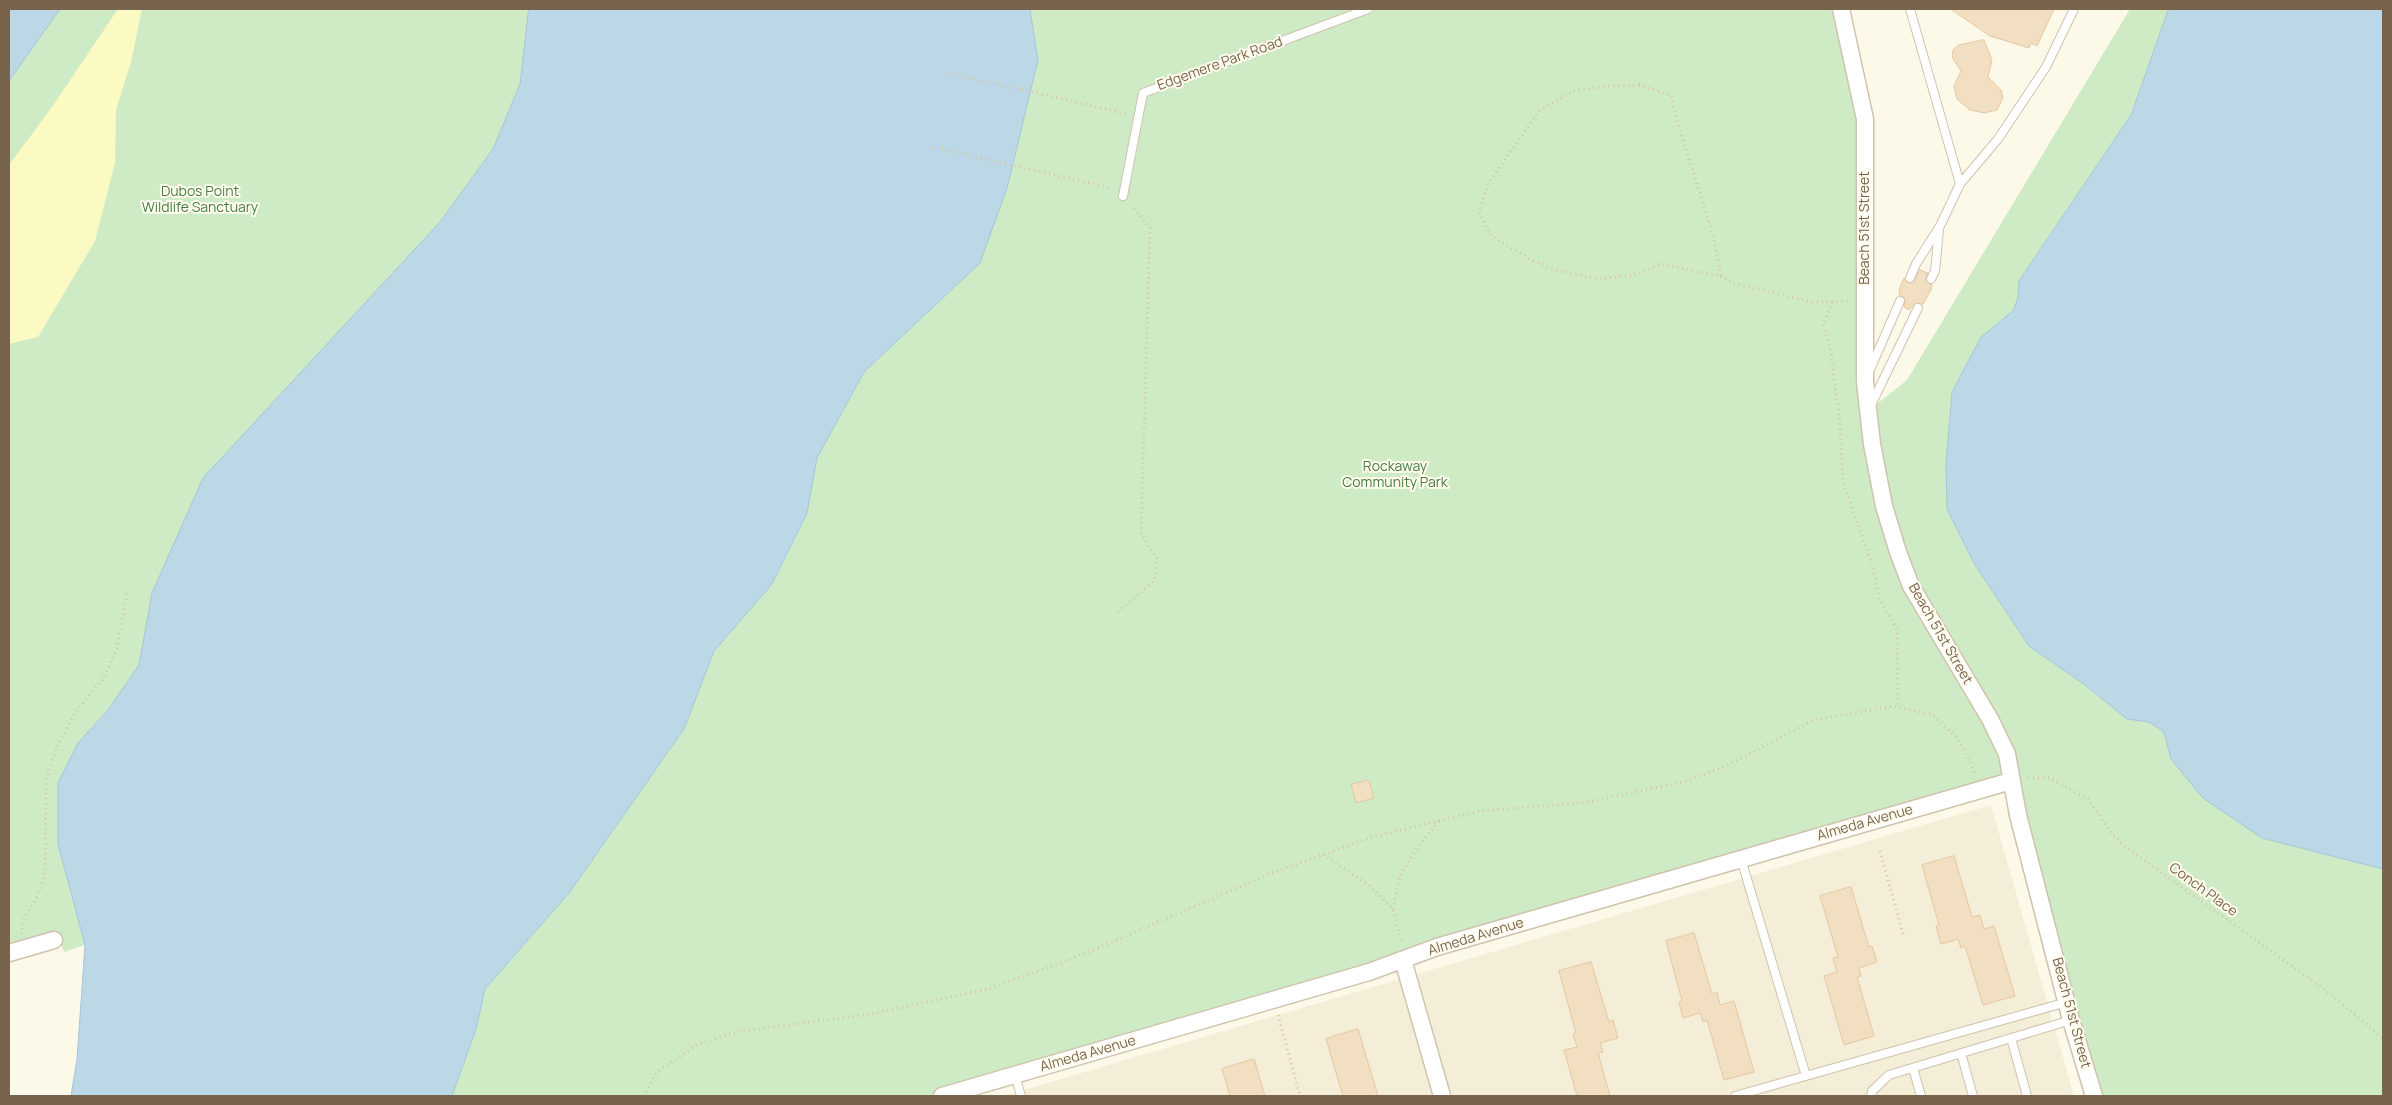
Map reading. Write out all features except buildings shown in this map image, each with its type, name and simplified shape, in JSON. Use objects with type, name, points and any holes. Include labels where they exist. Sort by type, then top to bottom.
[{"type":"street","name":"Beach 51st Street","points":[[1842,9],[1865,119],[1865,382],[1881,490],[1903,568],[1921,605],[2004,745],[2010,763],[2011,781],[2067,1002],[2094,1096]]},
{"type":"street","name":"Almeda Avenue","points":[[942,1096],[1274,1000],[1403,960],[1437,947],[2011,781]]},
{"type":"street","points":[[15,951],[54,940]]},
{"type":"street","points":[[1403,960],[1442,1096]]},
{"type":"lane","name":"Edgemere Park Road","points":[[1124,194],[1143,92],[1368,9]]},
{"type":"lane","points":[[1910,9],[1960,184]]},
{"type":"lane","points":[[1910,278],[1916,264],[1940,226],[1960,184],[1998,139],[2046,67],[2074,9]]},
{"type":"lane","points":[[1931,280],[1935,271],[1940,226]]},
{"type":"lane","points":[[1865,382],[1900,301]]},
{"type":"lane","points":[[1868,411],[1918,308]]},
{"type":"lane","points":[[1741,859],[1806,1076]]},
{"type":"lane","points":[[1735,1096],[2067,1002]]},
{"type":"lane","points":[[1871,1096],[1872,1091],[1889,1075],[2072,1020]]},
{"type":"lane","points":[[2011,1038],[2027,1096]]},
{"type":"lane","points":[[1961,1053],[1973,1096]]},
{"type":"lane","points":[[1913,1068],[1921,1096]]},
{"type":"lane","points":[[1015,1075],[1021,1096]]},
{"type":"path","points":[[948,73],[1139,117]]},
{"type":"path","points":[[1721,276],[1718,251],[1678,126],[1671,95],[1639,85],[1608,86],[1572,92],[1539,111],[1488,184],[1479,212],[1492,237],[1532,260],[1559,271],[1599,279],[1634,275],[1661,264],[1721,276],[1732,283],[1812,302],[1864,301]]},
{"type":"path","points":[[932,147],[1124,194],[1150,228],[1141,534],[1157,559],[1154,581],[1118,612]]},
{"type":"path","points":[[1832,302],[1823,326],[1830,346],[1840,424],[1843,482],[1872,565],[1879,597],[1897,630],[1898,707]]},
{"type":"path","points":[[15,951],[24,919],[36,899],[45,876],[46,779],[57,746],[76,711],[104,678],[116,647],[128,589]]},
{"type":"path","points":[[643,1096],[658,1071],[705,1042],[748,1029],[870,1014],[988,989],[1087,953],[1162,922],[1228,890],[1372,837],[1480,811],[1588,802],[1683,782],[1726,766],[1814,720],[1861,711],[1898,707],[1933,715],[1956,737],[1969,759],[1975,774]]},
{"type":"path","name":"Conch Place","points":[[2011,781],[2050,778],[2088,799],[2113,835],[2135,855],[2324,989],[2383,1038]]},
{"type":"path","points":[[1403,960],[1402,941],[1393,909],[1400,876],[1416,849],[1440,821]]},
{"type":"path","points":[[1880,851],[1904,937]]},
{"type":"path","points":[[1322,855],[1369,885],[1393,909]]},
{"type":"path","points":[[1274,1000],[1300,1096]]},
{"type":"shaded area","points":[[1991,805],[2074,1096],[1003,1096]]},
{"type":"green space","name":"Dubos Point Wildlife Sanctuary","points":[[9,9],[529,9],[520,84],[493,149],[440,222],[152,593],[139,665],[108,710],[78,743],[58,844],[85,945],[64,952],[55,930],[54,940],[9,953]]},
{"type":"green space","name":"Rockaway Community Park","points":[[1030,9],[1841,9],[1861,96],[1868,411],[1907,380],[2130,9],[2172,9],[2131,115],[2019,281],[2018,298],[2013,311],[1981,337],[1952,392],[1946,465],[1947,509],[1975,565],[2029,646],[2085,685],[2127,719],[2149,722],[2164,732],[2171,759],[2262,838],[2383,869],[2383,1096],[2094,1096],[2011,781],[942,1096],[452,1096],[476,1029],[485,989],[569,893],[684,729],[714,651],[772,584],[807,513],[817,458],[864,372],[980,263],[1038,60]]},
{"type":"sand","points":[[118,9],[142,9],[131,62],[116,110],[115,163],[95,241],[38,337],[9,344],[9,165],[52,107]]},
{"type":"water","points":[[9,9],[60,9],[9,81]]},
{"type":"water","points":[[529,9],[1030,9],[1038,60],[1007,188],[980,263],[864,372],[817,458],[807,513],[772,584],[714,651],[684,729],[569,893],[485,989],[476,1029],[452,1096],[71,1096],[77,1059],[85,945],[58,844],[58,783],[78,743],[108,710],[139,665],[152,593],[203,478],[440,222],[493,149],[520,84]]},
{"type":"water","points":[[2169,9],[2383,9],[2383,869],[2262,838],[2203,798],[2171,759],[2164,732],[2149,722],[2127,719],[2085,685],[2029,646],[1975,565],[1947,509],[1946,465],[1952,392],[1981,337],[2013,311],[2018,298],[2019,281],[2131,115]]}]
